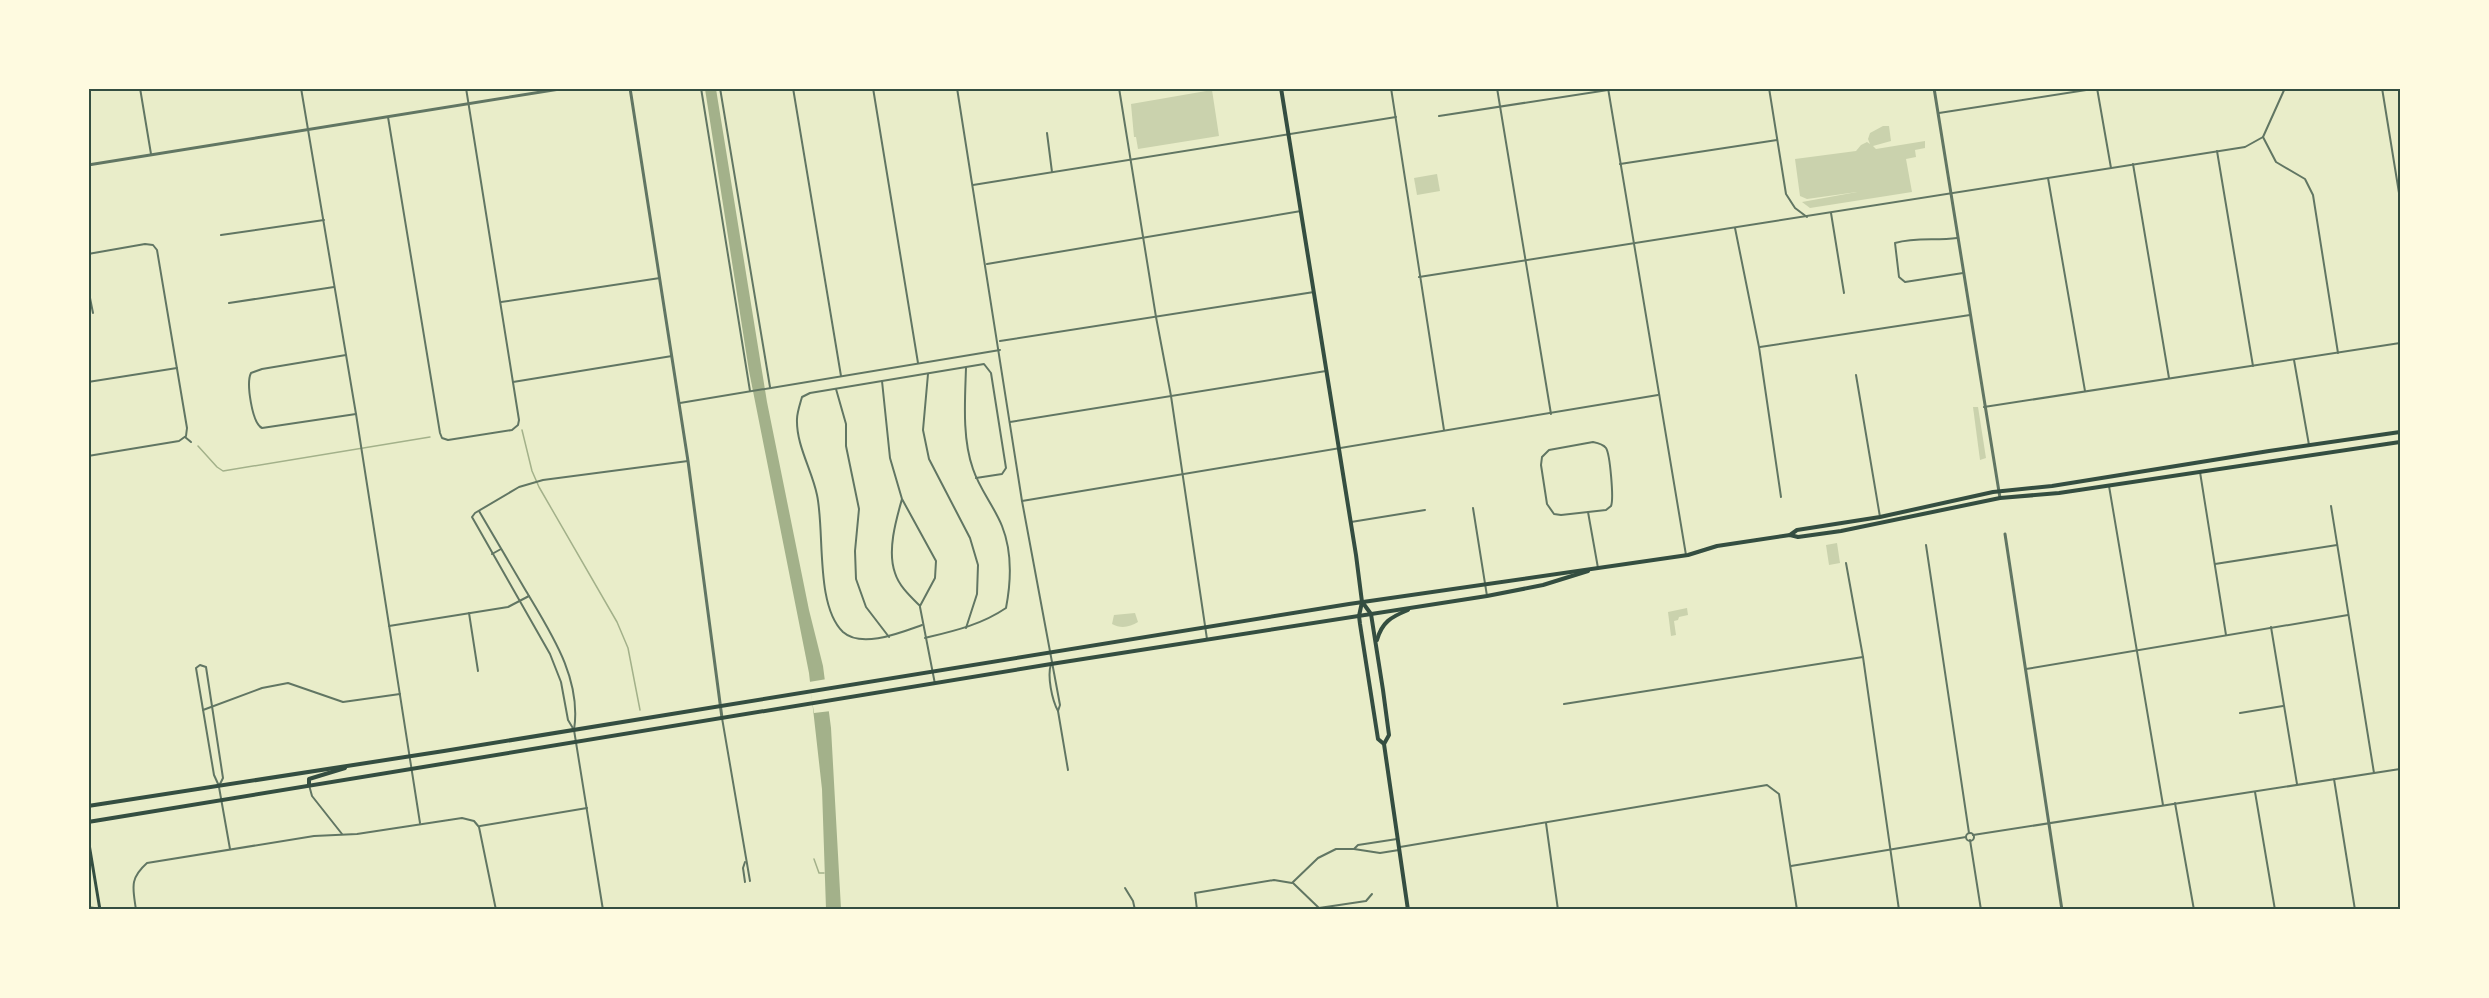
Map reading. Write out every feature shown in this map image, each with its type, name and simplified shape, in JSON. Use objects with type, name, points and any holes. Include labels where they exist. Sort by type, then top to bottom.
[{"type":"main road","points":[[1281,88],[1362,602],[1359,616],[1378,739],[1384,744]]},
{"type":"main road","points":[[1790,535],[1797,530],[1880,517],[1999,492],[2052,486],[2400,432]]},
{"type":"main road","points":[[88,806],[574,730],[1049,651],[1485,583],[1686,555],[1717,546],[1790,535],[1798,537],[1841,531],[2000,498],[2059,494],[2400,442]]},
{"type":"main road","points":[[88,822],[1051,664],[1487,596],[1543,585],[1598,568]]},
{"type":"main road","points":[[1362,602],[1371,614],[1376,644],[1389,735],[1384,744],[1408,909]]},
{"type":"main road","points":[[1376,644],[1380,629],[1387,620],[1414,607]]},
{"type":"main road","points":[[309,785],[309,779],[334,773],[349,765]]},
{"type":"main road","points":[[88,838],[100,909]]},
{"type":"street","points":[[140,88],[151,156]]},
{"type":"street","points":[[301,88],[356,414],[420,823]]},
{"type":"street","points":[[388,117],[442,438],[448,440],[512,430],[518,425],[513,382],[466,88]]},
{"type":"street","points":[[88,165],[566,88]]},
{"type":"street","points":[[630,88],[688,461],[720,706],[750,881]]},
{"type":"street","points":[[701,88],[751,391]]},
{"type":"street","points":[[720,88],[769,388]]},
{"type":"street","points":[[793,88],[842,376]]},
{"type":"street","points":[[873,88],[918,363]]},
{"type":"street","points":[[957,88],[1022,501],[1037,571],[1051,664],[1049,670],[1068,770]]},
{"type":"street","points":[[1119,88],[1171,396],[1207,639]]},
{"type":"street","points":[[1391,88],[1444,431]]},
{"type":"street","points":[[1497,88],[1551,414]]},
{"type":"street","points":[[1769,88],[1786,194],[1795,208],[1807,217]]},
{"type":"street","points":[[1934,88],[2000,498]]},
{"type":"street","points":[[1419,277],[2245,147],[2263,136],[2285,88]]},
{"type":"street","points":[[2382,88],[2400,199]]},
{"type":"street","points":[[1439,116],[1608,89],[1686,555]]},
{"type":"street","points":[[1938,113],[2098,89],[2111,168]]},
{"type":"street","points":[[973,185],[1396,117]]},
{"type":"street","points":[[1047,133],[1052,172]]},
{"type":"street","points":[[2263,136],[2276,162],[2305,179],[2313,195],[2338,353]]},
{"type":"street","points":[[1619,164],[1777,140]]},
{"type":"street","points":[[2217,151],[2253,366]]},
{"type":"street","points":[[2133,164],[2169,378]]},
{"type":"street","points":[[2048,178],[2085,391]]},
{"type":"street","points":[[986,264],[1301,211]]},
{"type":"street","points":[[1831,213],[1844,292]]},
{"type":"street","points":[[221,235],[324,220]]},
{"type":"street","points":[[1735,228],[1760,347],[1782,497]]},
{"type":"street","points":[[1958,238],[1932,239],[1926,237],[1897,242],[1894,247],[1900,281],[1910,282],[1963,273]]},
{"type":"street","points":[[154,246],[158,242]]},
{"type":"street","points":[[88,254],[146,244],[154,246],[159,253],[187,428],[186,437]]},
{"type":"street","points":[[501,302],[660,278]]},
{"type":"street","points":[[229,303],[334,286]]},
{"type":"street","points":[[88,288],[93,313]]},
{"type":"street","points":[[998,341],[1314,292]]},
{"type":"street","points":[[1760,347],[1970,315]]},
{"type":"street","points":[[1984,407],[2400,343]]},
{"type":"street","points":[[679,403],[1000,350]]},
{"type":"street","points":[[346,355],[254,371],[248,381],[257,426],[268,429],[356,414]]},
{"type":"street","points":[[513,382],[672,356]]},
{"type":"street","points":[[2294,360],[2309,445]]},
{"type":"street","points":[[922,625],[889,637],[867,640],[844,633],[831,615],[823,573],[817,494],[807,467],[796,420],[802,397],[810,393],[984,364],[991,373],[1005,464],[1002,474],[976,478]]},
{"type":"street","points":[[88,382],[177,368]]},
{"type":"street","points":[[925,638],[966,628],[990,618],[1006,608],[1010,587],[1010,566],[1002,527],[972,467],[967,431],[966,368]]},
{"type":"street","points":[[1010,422],[1326,371]]},
{"type":"street","points":[[928,374],[923,430],[930,459],[970,538],[978,565],[976,594],[966,628]]},
{"type":"street","points":[[1856,375],[1880,517]]},
{"type":"street","points":[[882,381],[890,458],[902,499],[936,561],[935,578],[920,606],[935,684]]},
{"type":"street","points":[[836,389],[846,424],[846,446],[859,509],[855,551],[856,579],[866,607],[889,637]]},
{"type":"street","points":[[1022,501],[1658,395]]},
{"type":"street","points":[[88,456],[179,441],[186,437]]},
{"type":"street","points":[[186,437],[191,441]]},
{"type":"street","points":[[1593,442],[1605,447],[1608,455],[1613,502],[1605,510],[1588,512],[1562,515],[1551,512],[1547,504],[1541,465],[1545,453],[1593,442]]},
{"type":"street","points":[[574,730],[568,719],[556,667],[473,521],[473,515],[519,487],[543,480],[688,461]]},
{"type":"street","points":[[2200,472],[2226,635]]},
{"type":"street","points":[[2109,486],[2163,805]]},
{"type":"street","points":[[902,499],[896,520],[893,562],[898,581],[920,606]]},
{"type":"street","points":[[2331,506],[2374,773]]},
{"type":"street","points":[[1473,508],[1487,596]]},
{"type":"street","points":[[1350,522],[1425,510]]},
{"type":"street","points":[[479,511],[567,667],[576,716],[574,730],[603,909]]},
{"type":"street","points":[[1588,512],[1598,568]]},
{"type":"street","points":[[2005,534],[2062,909]]},
{"type":"street","points":[[1926,545],[1969,833],[1973,836]]},
{"type":"street","points":[[2215,564],[2337,545]]},
{"type":"street","points":[[492,554],[501,549]]},
{"type":"street","points":[[1846,563],[1863,657],[1899,909]]},
{"type":"street","points":[[389,626],[508,607],[529,596]]},
{"type":"street","points":[[469,613],[478,671]]},
{"type":"street","points":[[2026,669],[2348,615]]},
{"type":"street","points":[[2271,627],[2297,785]]},
{"type":"street","points":[[1564,704],[1863,657]]},
{"type":"street","points":[[219,786],[223,778],[206,667],[200,664],[196,670],[214,775],[222,799],[230,849]]},
{"type":"street","points":[[203,710],[262,688],[288,683],[343,702],[400,694]]},
{"type":"street","points":[[2240,713],[2283,706]]},
{"type":"street","points":[[1970,840],[1973,836],[2049,823],[2400,769]]},
{"type":"street","points":[[2334,779],[2355,909]]},
{"type":"street","points":[[309,785],[312,796],[342,834]]},
{"type":"street","points":[[1292,883],[1326,853],[1336,849],[1380,853],[1546,822],[1767,785],[1779,794],[1797,909]]},
{"type":"street","points":[[2255,792],[2275,909]]},
{"type":"street","points":[[2175,803],[2194,909]]},
{"type":"street","points":[[479,827],[587,808]]},
{"type":"street","points":[[136,909],[133,885],[137,872],[147,863],[314,836],[462,818],[474,821],[479,827],[496,909]]},
{"type":"street","points":[[1546,822],[1558,909]]},
{"type":"street","points":[[1790,866],[1966,837],[1969,833]]},
{"type":"street","points":[[1966,837],[1970,840],[1981,909]]},
{"type":"street","points":[[1354,849],[1358,845],[1397,839]]},
{"type":"street","points":[[745,862],[743,868],[746,882]]},
{"type":"street","points":[[1197,909],[1195,894],[1274,880],[1292,883],[1319,909],[1366,900],[1372,894]]},
{"type":"street","points":[[1125,888],[1135,909]]},
{"type":"shaded area","points":[[705,89],[716,89],[767,402],[809,610],[823,666],[831,728],[841,909],[826,909],[822,789],[809,673],[749,371]]},
{"type":"shaded area","points":[[1212,90],[1219,136],[1138,149],[1136,137],[1134,137],[1131,104]]},
{"type":"shaded area","points":[[1883,126],[1889,126],[1891,141],[1873,146],[1876,149],[1925,141],[1925,148],[1915,150],[1916,157],[1906,159],[1912,192],[1810,208],[1802,202],[1857,192],[1807,199],[1800,196],[1795,159],[1856,151],[1867,142],[1870,144],[1868,139],[1870,133]]},
{"type":"shaded area","points":[[1437,174],[1440,191],[1417,195],[1414,178]]},
{"type":"shaded area","points":[[1973,407],[1978,407],[1986,458],[1980,460]]},
{"type":"shaded area","points":[[1837,543],[1840,563],[1829,565],[1826,545]]},
{"type":"shaded area","points":[[1687,608],[1688,615],[1674,621],[1676,635],[1671,636],[1668,612]]},
{"type":"shaded area","points":[[1135,613],[1138,622],[1135,624],[1122,627],[1112,624],[1114,615]]},
{"type":"pier","points":[[827,679],[831,711],[814,713],[809,682]]},
{"type":"waterway","points":[[522,430],[532,471],[539,487],[617,622],[628,648],[640,710]]},
{"type":"waterway","points":[[198,446],[223,471],[430,437]]},
{"type":"waterway","points":[[814,859],[819,873],[824,873]]},
{"type":"waterway","points":[[88,906],[99,909]]}]
